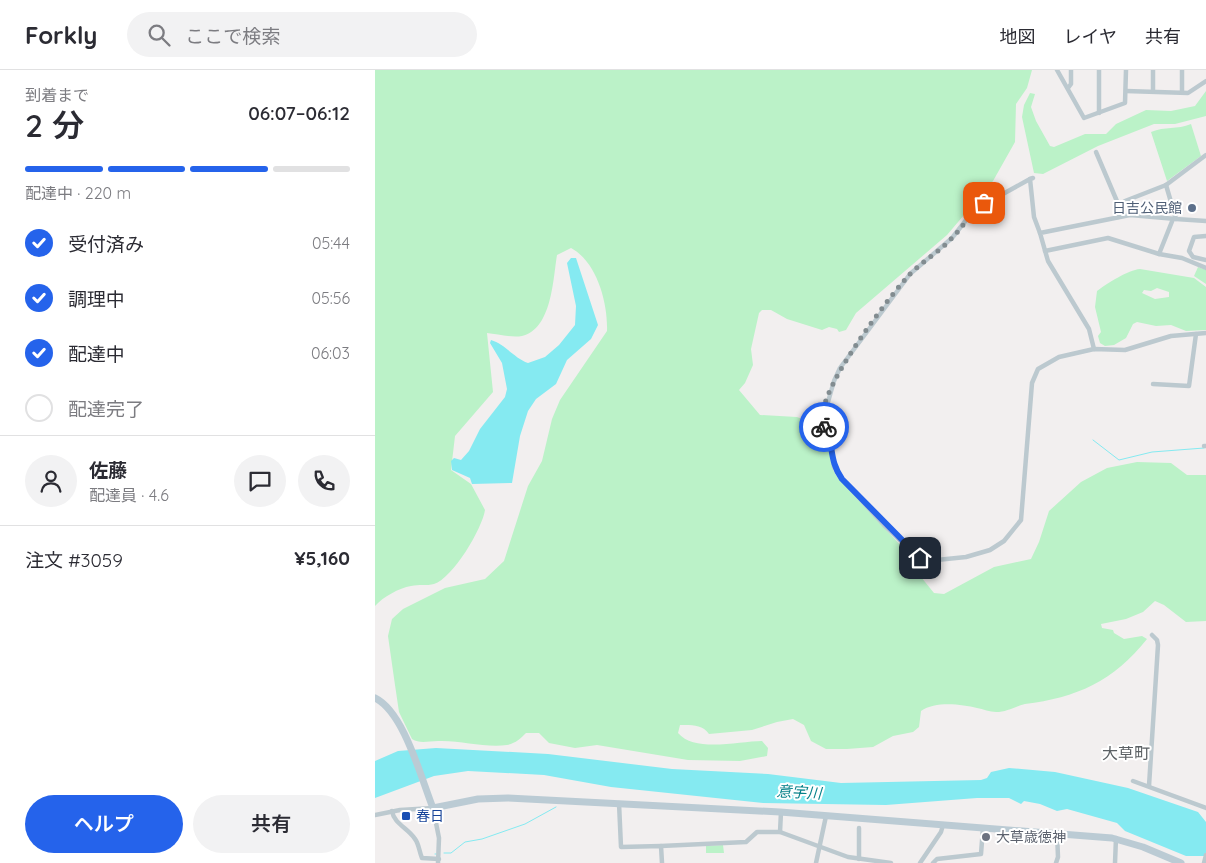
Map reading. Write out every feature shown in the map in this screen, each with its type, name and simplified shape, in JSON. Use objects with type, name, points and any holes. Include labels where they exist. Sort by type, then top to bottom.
[{"type":"street","points":[[1057,70],[1084,118],[1125,103],[1126,70]]},
{"type":"street","points":[[1068,88],[1071,84],[1071,70]]},
{"type":"street","points":[[1099,70],[1099,113]]},
{"type":"street","points":[[1153,70],[1153,91]]},
{"type":"street","points":[[1182,70],[1182,92]]},
{"type":"street","points":[[1126,91],[1189,93],[1206,82]]},
{"type":"street","points":[[1096,152],[1119,206],[1118,217]]},
{"type":"street","points":[[1119,206],[1125,201],[1166,185],[1206,155]]},
{"type":"street","points":[[1094,349],[1089,329],[1057,278],[1045,251],[1034,217],[1031,179],[974,210],[952,238],[910,274],[847,358],[834,381],[822,419],[831,443],[834,467],[842,479],[878,518],[920,558],[927,561],[966,557],[990,550],[1004,541],[1021,520],[1030,406],[1033,383],[1038,369],[1059,358],[1094,349],[1125,350],[1171,336],[1206,333]]},
{"type":"street","points":[[1159,254],[1174,219],[1166,185]]},
{"type":"street","points":[[1040,233],[1139,214],[1206,221]]},
{"type":"street","points":[[1206,236],[1194,237],[1189,253],[1197,259],[1206,260]]},
{"type":"street","points":[[1045,251],[1105,238],[1159,254],[1183,258],[1206,268]]},
{"type":"street","points":[[1153,384],[1189,386],[1196,334]]},
{"type":"street","points":[[1149,786],[1158,645],[1157,640],[1152,635]]},
{"type":"street","points":[[375,698],[387,706],[394,714],[433,806],[439,838],[438,861],[422,858],[417,841],[409,831],[395,820],[392,811]]},
{"type":"street","points":[[1133,781],[1206,808]]},
{"type":"street","points":[[375,815],[392,811],[494,798],[781,812],[1116,838],[1181,863]]},
{"type":"street","points":[[619,803],[621,847],[746,842],[757,832],[780,832],[819,847],[859,859],[891,863]]},
{"type":"street","points":[[780,832],[781,812]]},
{"type":"street","points":[[816,863],[826,816]]},
{"type":"street","points":[[920,863],[941,832],[943,825]]},
{"type":"street","points":[[859,828],[859,859]]},
{"type":"street","points":[[933,863],[937,859],[981,854],[983,828]]},
{"type":"street","points":[[1056,863],[1058,857],[1057,833]]},
{"type":"street","points":[[1115,863],[1116,838]]},
{"type":"street","points":[[661,846],[662,863]]},
{"type":"street","points":[[1204,863],[1206,855]]},
{"type":"green space","points":[[375,70],[1032,70],[1027,88],[1016,104],[1015,142],[993,181],[947,235],[856,313],[846,330],[839,332],[837,329],[829,327],[822,330],[787,319],[771,310],[762,310],[759,313],[751,349],[753,365],[745,383],[739,390],[760,415],[797,417],[820,426],[828,442],[831,464],[838,478],[917,563],[921,577],[934,593],[944,594],[994,567],[1031,559],[1039,542],[1049,511],[1081,482],[1107,468],[1137,462],[1171,463],[1187,475],[1206,475],[1206,621],[1186,622],[1164,605],[1155,601],[1143,612],[1126,619],[1101,624],[1102,628],[1113,630],[1114,633],[1124,639],[1142,636],[1147,639],[1121,666],[1093,685],[1061,697],[1025,704],[1000,712],[956,705],[933,706],[921,711],[919,727],[913,732],[893,736],[873,747],[826,749],[811,741],[804,725],[793,719],[752,730],[709,734],[700,727],[680,725],[678,733],[695,743],[718,744],[762,741],[768,748],[767,756],[740,761],[688,760],[597,745],[575,748],[549,743],[539,733],[526,733],[513,743],[498,746],[447,741],[415,741],[412,739],[399,712],[388,636],[392,619],[403,609],[445,588],[485,579],[504,561],[528,486],[542,461],[552,419],[560,400],[607,331],[607,320],[603,296],[594,273],[580,254],[571,248],[557,255],[549,302],[540,324],[522,336],[487,333],[493,392],[455,436],[451,470],[471,484],[485,510],[483,518],[473,540],[458,563],[442,580],[434,584],[414,585],[401,589],[387,596],[375,606]]},
{"type":"green space","points":[[1206,91],[1206,116],[1175,124],[1154,124],[1098,146],[1043,174],[1034,173],[1022,117],[1024,105],[1030,93],[1035,94],[1031,107],[1036,121],[1050,146],[1054,147],[1085,134],[1106,134],[1116,124],[1146,110],[1171,111],[1195,106]]},
{"type":"green space","points":[[1191,124],[1201,156],[1167,181],[1151,132]]},
{"type":"green space","points":[[1198,267],[1206,270],[1206,284],[1194,276]]},
{"type":"green space","points":[[1140,269],[1194,278],[1206,287],[1206,330],[1186,331],[1171,325],[1156,326],[1137,322],[1133,324],[1126,338],[1114,345],[1105,346],[1100,343],[1098,336],[1101,332],[1095,307],[1097,291],[1118,277]],"holes":[[[1157,288],[1169,292],[1169,297],[1155,299],[1142,293],[1144,290],[1151,291]]]},
{"type":"green space","points":[[723,845],[724,853],[706,853],[706,846]]},
{"type":"water","points":[[571,258],[576,258],[598,325],[591,339],[567,360],[556,384],[536,399],[528,411],[520,436],[512,483],[472,484],[470,478],[452,470],[451,461],[454,458],[461,460],[469,451],[480,429],[505,397],[507,389],[502,363],[490,343],[491,340],[528,363],[545,357],[559,345],[575,325],[576,306],[567,263]]},
{"type":"water","name":"意宇川","points":[[436,748],[548,754],[672,769],[768,774],[841,783],[981,780],[987,778],[991,772],[1009,768],[1055,772],[1128,788],[1198,812],[1206,822],[1206,856],[1186,856],[1125,831],[1117,823],[1067,809],[1057,811],[1040,804],[1024,801],[1021,804],[1009,798],[977,798],[886,805],[763,803],[611,787],[544,775],[468,771],[434,776],[375,798],[375,761],[398,751]]},
{"type":"waterway","points":[[1093,440],[1119,460],[1152,452],[1204,448]]},
{"type":"waterway","points":[[444,853],[451,853],[465,842],[482,839],[525,824],[556,807]]},
{"type":"way so far","points":[[824,427],[822,419],[824,411],[840,368],[876,317],[910,274],[938,252],[952,238],[974,210],[984,203]]},
{"type":"place","name":"日吉公民館","points":[[1192,208]]},
{"type":"place","name":"春日","points":[[406,816]]},
{"type":"place","name":"大草歳徳神","points":[[986,837]]},
{"type":"district","name":"大草町","points":[[1126,753]]},
{"type":"route","points":[[824,427],[831,443],[834,467],[842,479],[884,525],[920,558]]}]
